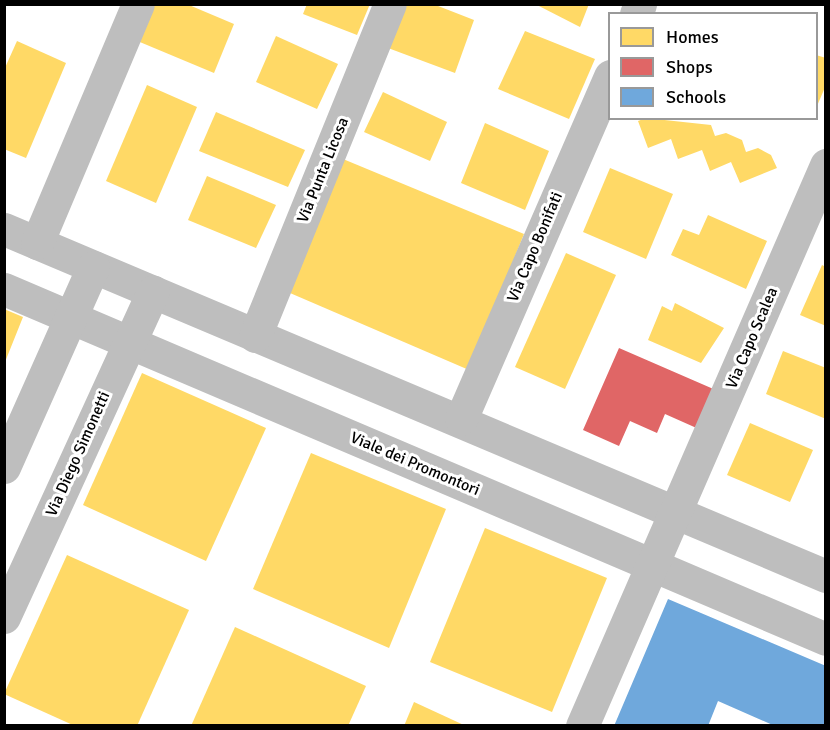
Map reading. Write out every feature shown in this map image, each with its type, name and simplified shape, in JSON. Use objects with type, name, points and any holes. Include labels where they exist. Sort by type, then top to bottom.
[{"type":"street","points":[[37,243],[138,4]]},
{"type":"street","name":"Via Punta Licosa","points":[[255,336],[390,4]]},
{"type":"street","name":"Via Capo Bonifati","points":[[461,419],[608,78]]},
{"type":"street","name":"Via Capo Scalea","points":[[582,726],[678,512],[825,165]]},
{"type":"street","points":[[4,229],[255,336],[461,419],[825,576]]},
{"type":"street","points":[[4,467],[93,267]]},
{"type":"street","name":"Viale dei Promontori","points":[[4,289],[655,564],[825,639]]},
{"type":"street","name":"Via Diego Simonetti","points":[[4,617],[153,292]]},
{"type":"building: Homes","points":[[307,4],[370,4],[357,35],[303,14]]},
{"type":"building: Homes","points":[[404,4],[433,4],[474,20],[455,73],[388,48]]},
{"type":"building: Homes","points":[[535,4],[589,4],[580,27]]},
{"type":"building: Homes","points":[[150,5],[189,5],[234,24],[214,73],[135,40]]},
{"type":"building: Homes","points":[[525,31],[595,59],[569,119],[498,89]]},
{"type":"building: Homes","points":[[276,36],[338,64],[317,109],[256,82]]},
{"type":"building: Homes","points":[[17,41],[66,63],[26,158],[4,149],[4,70]]},
{"type":"building: Homes","points":[[818,56],[826,58],[826,85],[818,104]]},
{"type":"building: Homes","points":[[147,85],[197,107],[156,203],[106,181]]},
{"type":"building: Homes","points":[[383,92],[447,122],[430,161],[364,132]]},
{"type":"building: Homes","points":[[216,112],[305,150],[288,187],[199,151]]},
{"type":"building: Homes","points":[[665,120],[711,125],[715,136],[726,133],[742,140],[746,152],[758,148],[771,155],[777,168],[740,183],[731,162],[710,171],[702,150],[678,159],[671,139],[648,148],[638,121]]},
{"type":"building: Homes","points":[[485,123],[549,151],[525,210],[461,183]]},
{"type":"building: Homes","points":[[343,159],[524,234],[469,370],[283,290]]},
{"type":"building: Homes","points":[[610,168],[673,194],[646,259],[583,232]]},
{"type":"building: Homes","points":[[207,176],[276,205],[256,248],[188,220]]},
{"type":"building: Homes","points":[[708,215],[767,241],[746,289],[671,255],[683,229],[699,235]]},
{"type":"building: Homes","points":[[566,253],[616,275],[565,389],[515,367]]},
{"type":"building: Homes","points":[[822,265],[826,267],[826,326],[800,315]]},
{"type":"building: Homes","points":[[675,303],[724,328],[701,363],[648,340],[662,306],[672,311]]},
{"type":"building: Homes","points":[[4,309],[23,317],[5,362],[4,362]]},
{"type":"building: Homes","points":[[783,351],[826,368],[826,419],[766,394]]},
{"type":"building: Homes","points":[[142,373],[266,428],[206,561],[83,505]]},
{"type":"building: Homes","points":[[750,423],[813,450],[790,502],[727,475]]},
{"type":"building: Homes","points":[[311,453],[446,509],[389,648],[253,589]]},
{"type":"building: Homes","points":[[485,528],[607,578],[552,712],[430,662]]},
{"type":"building: Homes","points":[[67,555],[189,610],[137,726],[75,726],[4,694]]},
{"type":"building: Homes","points":[[235,627],[366,686],[348,726],[191,726]]},
{"type":"building: Homes","points":[[414,702],[466,726],[404,726]]},
{"type":"building: Shops","points":[[619,348],[718,391],[701,430],[665,414],[657,433],[630,421],[619,446],[583,430]]},
{"type":"building: Schools","points":[[668,599],[826,666],[826,726],[775,726],[718,701],[708,726],[614,726]]}]
